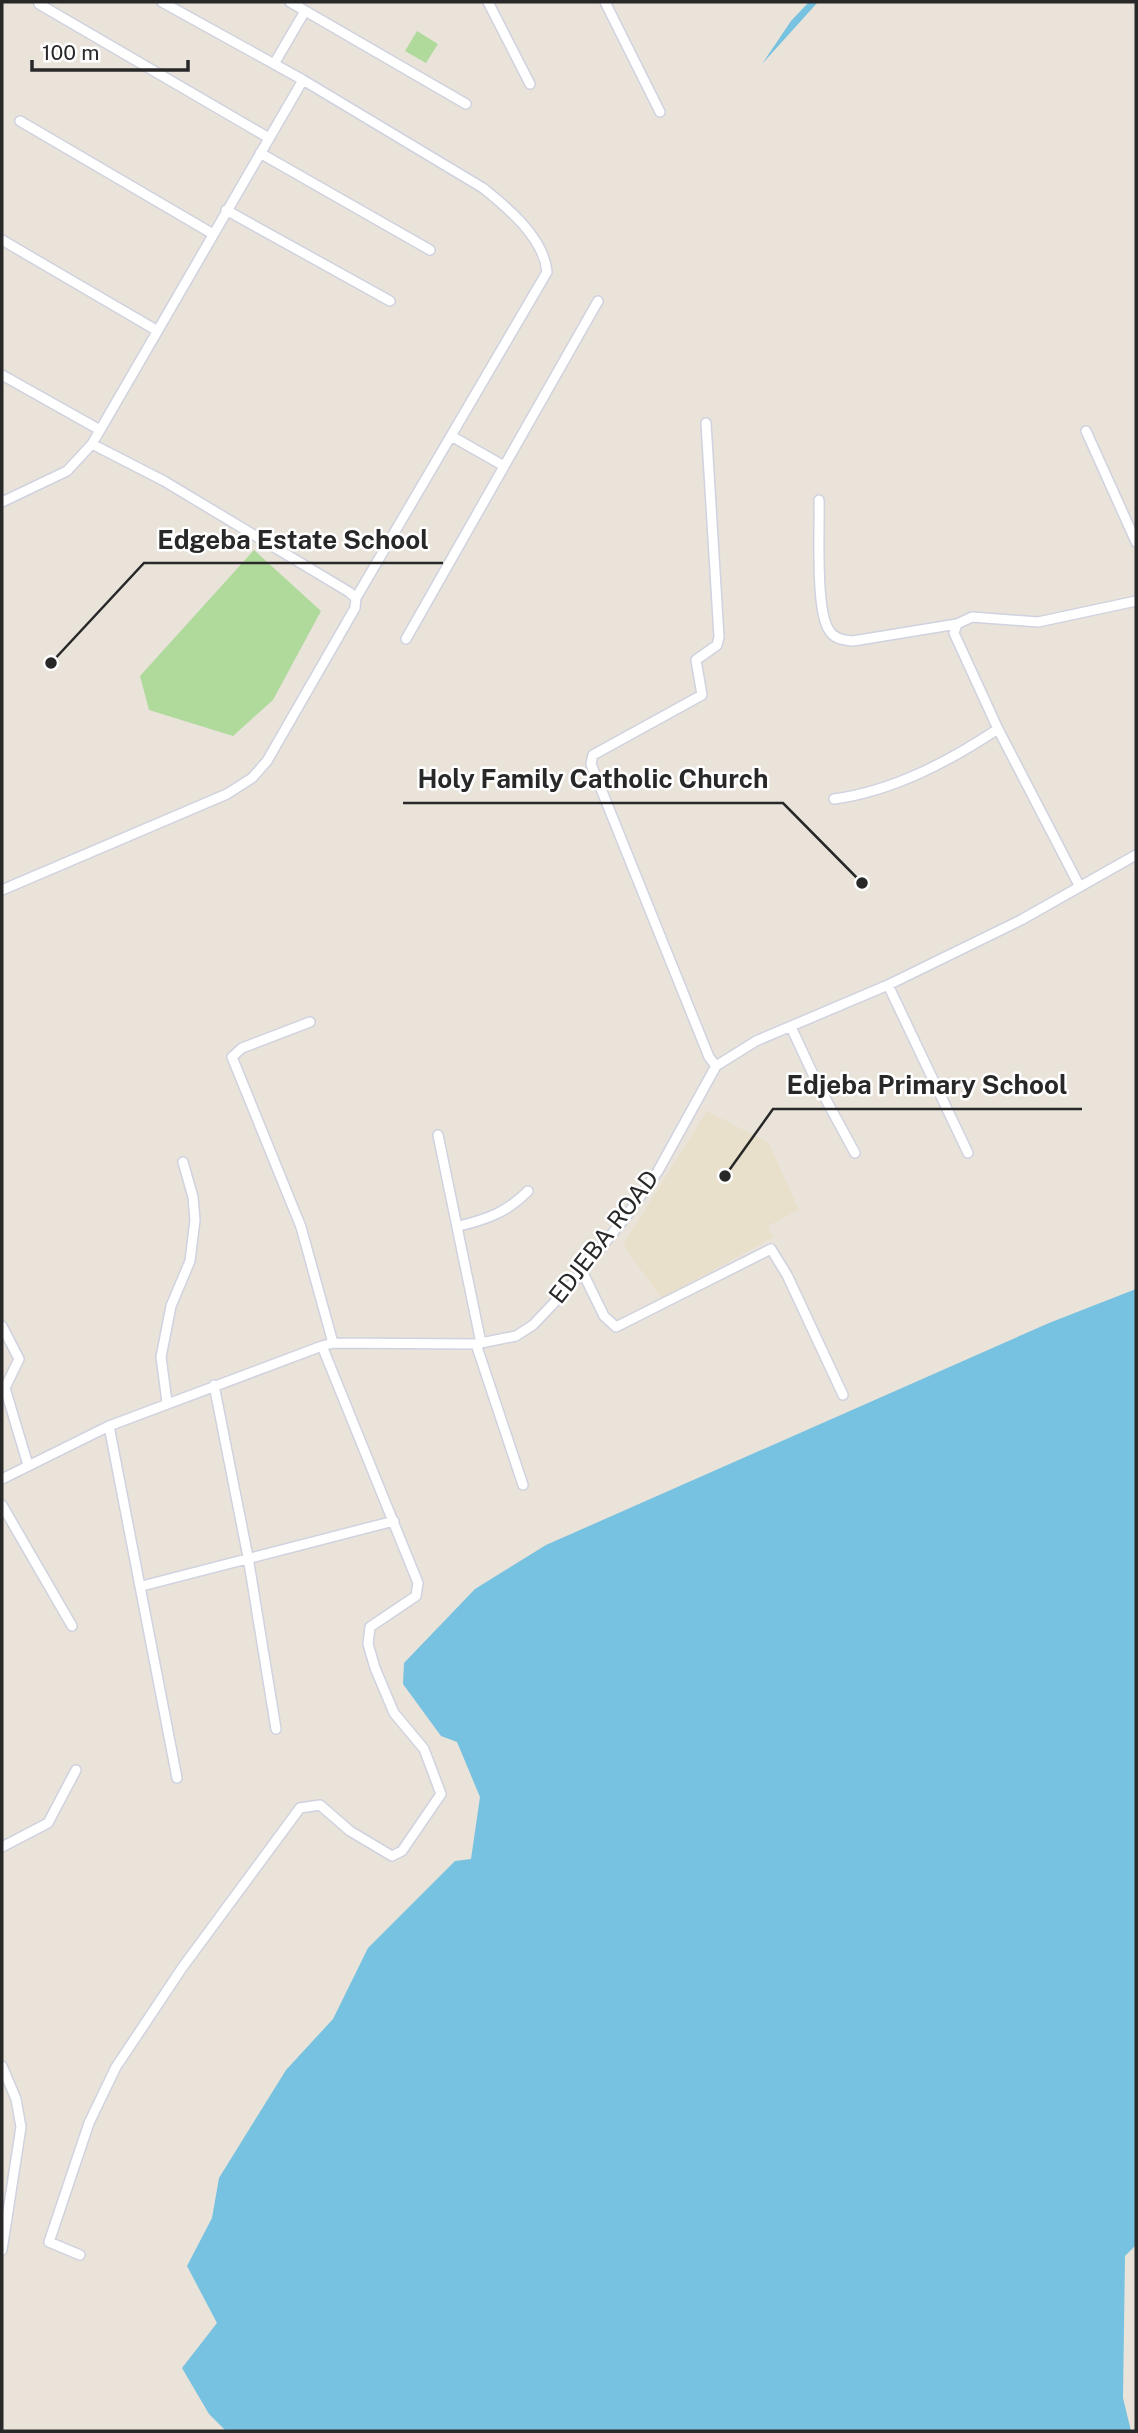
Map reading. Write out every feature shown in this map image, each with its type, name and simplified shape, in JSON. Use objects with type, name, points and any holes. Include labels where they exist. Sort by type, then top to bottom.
[{"type":"street","points":[[2,890],[227,794],[252,778],[267,761],[355,608],[356,598],[453,437],[547,272],[546,258],[510,212],[482,188],[303,80],[162,2]]},
{"type":"street","points":[[290,2],[466,104]]},
{"type":"street","points":[[488,2],[530,84]]},
{"type":"street","points":[[606,2],[660,112]]},
{"type":"street","points":[[39,4],[269,138]]},
{"type":"street","points":[[274,64],[305,11]]},
{"type":"street","points":[[2,502],[67,471],[92,444],[303,80]]},
{"type":"street","points":[[20,121],[213,234]]},
{"type":"street","points":[[260,153],[430,250]]},
{"type":"street","points":[[226,210],[390,301]]},
{"type":"street","points":[[2,240],[156,330]]},
{"type":"street","points":[[407,639],[598,301]]},
{"type":"street","points":[[2,375],[100,430]]},
{"type":"street","points":[[706,423],[719,637],[717,645],[696,660],[702,695],[593,755],[591,764],[664,951],[709,1057],[716,1066]]},
{"type":"street","points":[[1086,431],[1136,542]]},
{"type":"street","points":[[453,437],[504,466]]},
{"type":"street","points":[[92,444],[164,481],[356,598]]},
{"type":"street","points":[[819,500],[821,588],[828,629],[837,638],[853,641],[957,624],[972,617],[1038,622],[1136,601]]},
{"type":"street","points":[[957,624],[954,633],[998,729],[1080,887]]},
{"type":"street","points":[[834,799],[865,795],[898,784],[998,729]]},
{"type":"street","name":"EDJEBA ROAD","points":[[2,1479],[109,1426],[322,1346],[334,1343],[478,1344],[516,1336],[533,1325],[582,1271],[658,1171],[716,1066],[756,1041],[888,985],[1080,887],[1136,855]]},
{"type":"street","points":[[888,985],[968,1153]]},
{"type":"street","points":[[310,1022],[242,1048],[232,1057],[301,1227],[334,1343]]},
{"type":"street","points":[[791,1027],[818,1085],[855,1153]]},
{"type":"street","points":[[438,1135],[459,1226],[478,1344],[523,1485]]},
{"type":"street","points":[[167,1402],[161,1357],[171,1306],[190,1261],[195,1220],[193,1197],[183,1162]]},
{"type":"street","points":[[459,1226],[495,1217],[511,1209],[528,1192]]},
{"type":"street","points":[[582,1271],[604,1315],[616,1327],[771,1250],[787,1275],[843,1395]]},
{"type":"street","points":[[2,1326],[19,1359],[5,1388],[28,1465]]},
{"type":"street","points":[[80,2255],[49,2242],[89,2123],[116,2067],[182,1968],[300,1808],[320,1805],[350,1831],[392,1856],[402,1851],[441,1794],[424,1749],[394,1713],[368,1644],[370,1627],[419,1591],[394,1521],[322,1346]]},
{"type":"street","points":[[214,1385],[248,1557],[276,1729]]},
{"type":"street","points":[[109,1426],[177,1778]]},
{"type":"street","points":[[2,1505],[72,1626]]},
{"type":"street","points":[[142,1586],[394,1521]]},
{"type":"street","points":[[2,1847],[48,1823],[76,1770]]},
{"type":"street","points":[[2,2066],[16,2099],[21,2127],[19,2158],[2,2250]]},
{"type":"shaded area","points":[[707,1111],[769,1143],[799,1210],[768,1226],[773,1237],[662,1299],[623,1245]]},
{"type":"green space","points":[[417,31],[438,44],[426,63],[405,51]]},
{"type":"green space","points":[[254,550],[321,611],[273,700],[233,736],[149,710],[140,676]]},
{"type":"water","points":[[809,2],[818,2],[762,64],[791,21]]},
{"type":"water","points":[[1136,1289],[1136,2245],[1125,2256],[1123,2398],[1131,2431],[226,2431],[209,2414],[182,2368],[217,2323],[187,2266],[212,2218],[219,2178],[286,2070],[333,2019],[368,1948],[455,1861],[471,1859],[480,1797],[457,1742],[441,1736],[403,1684],[404,1663],[475,1589],[546,1545],[1049,1323]]},
{"type":"place","name":"Edgeba Estate School","points":[[51,663]]},
{"type":"place","name":"Holy Family Catholic Church","points":[[862,883]]},
{"type":"place","name":"Edjeba Primary School","points":[[725,1176]]}]
